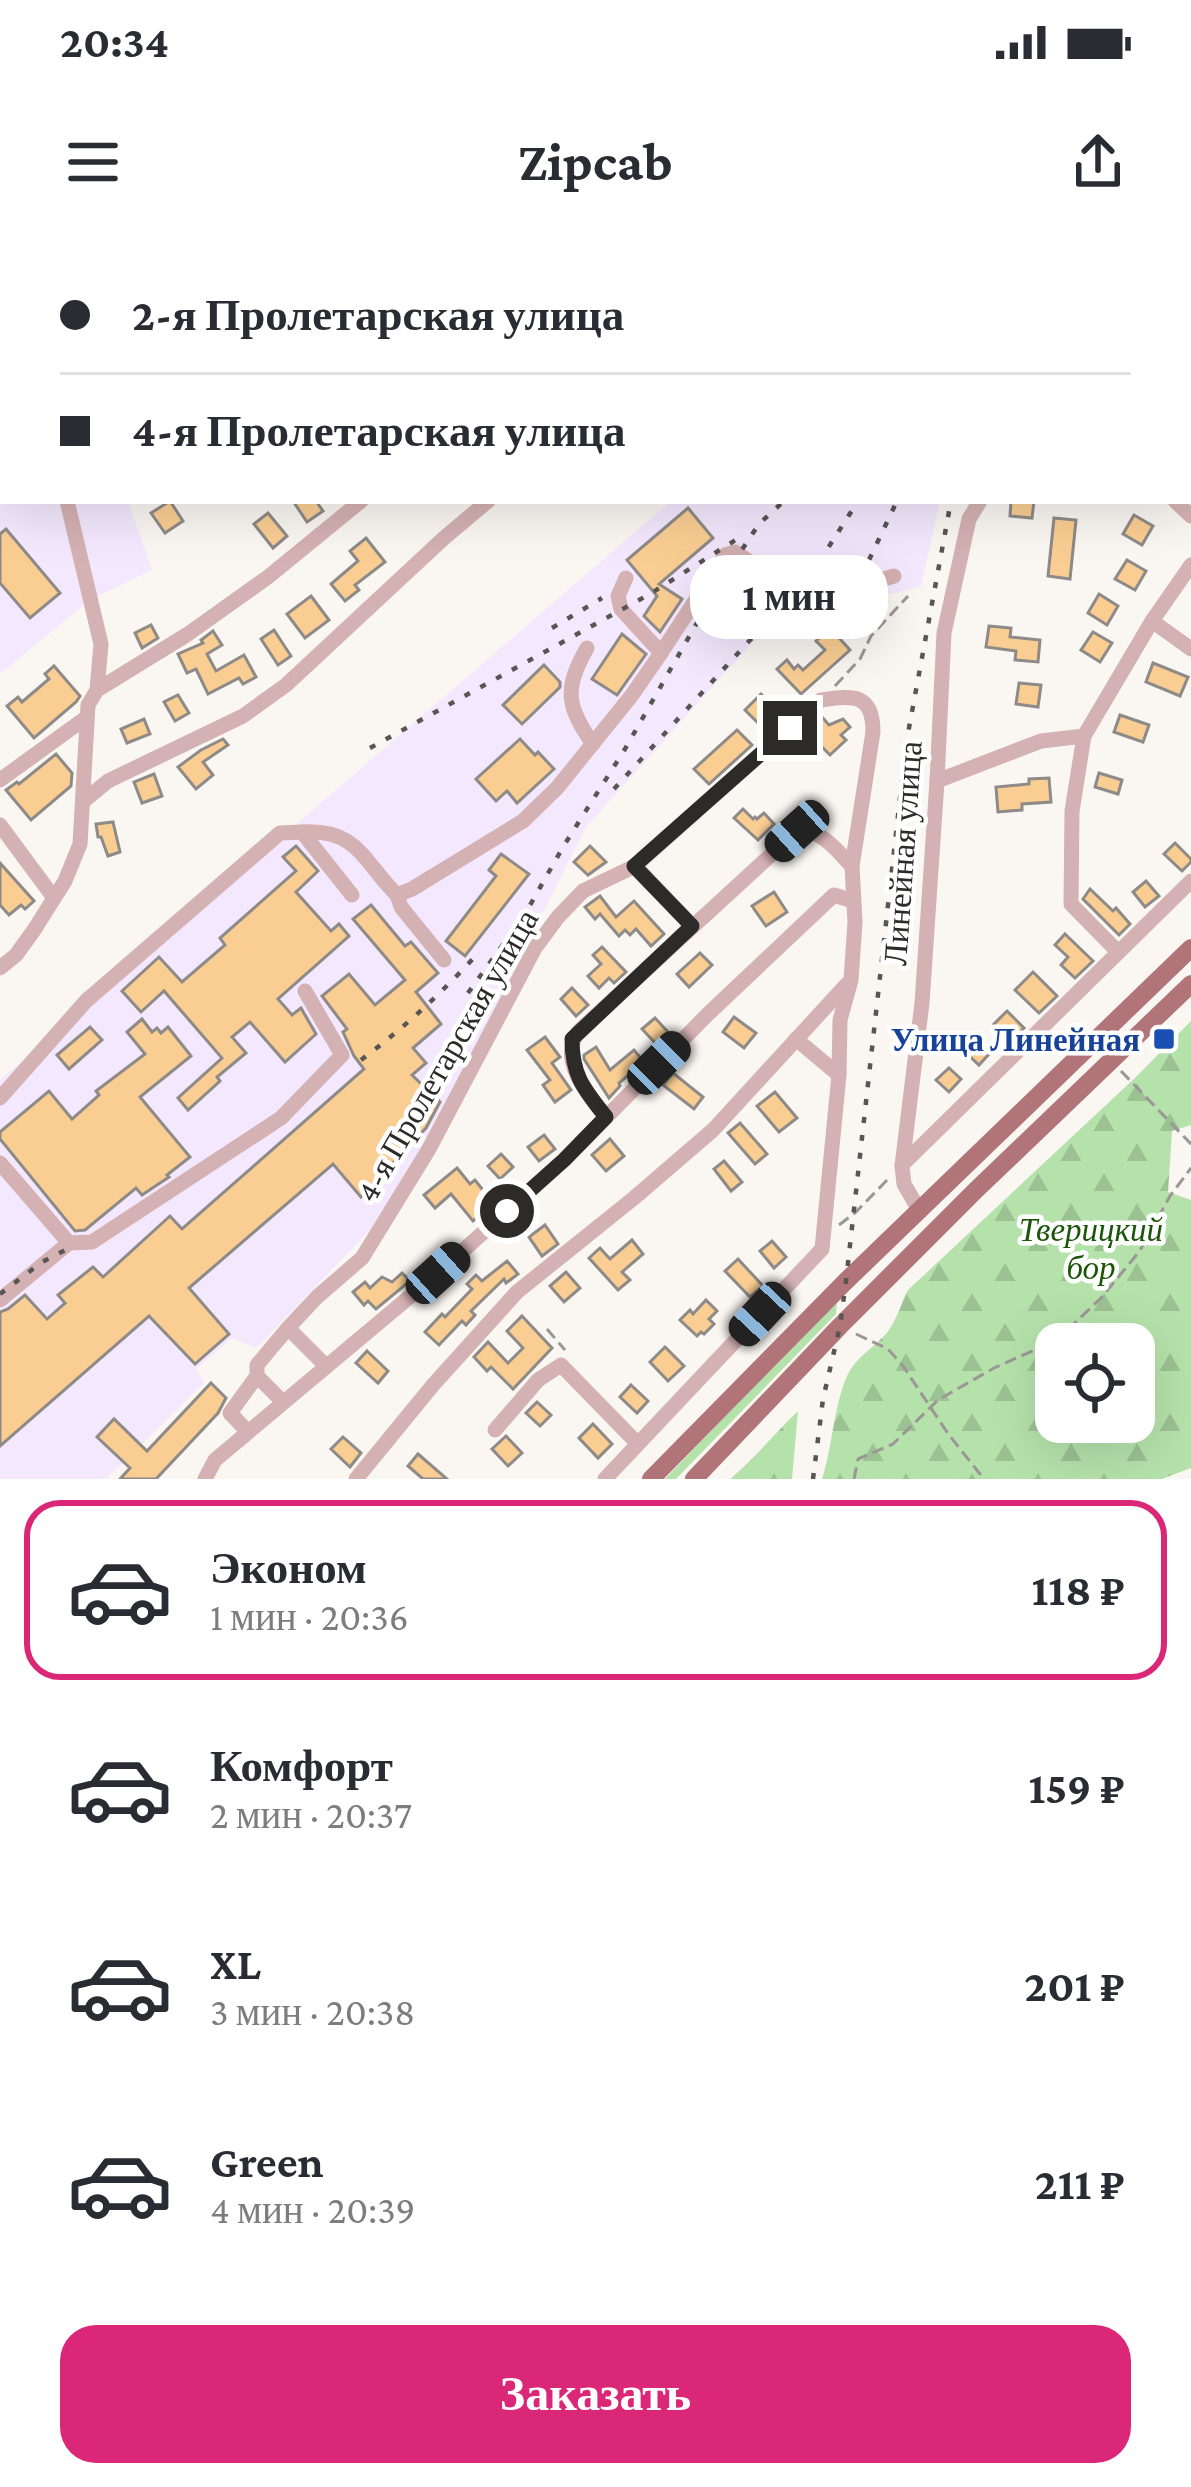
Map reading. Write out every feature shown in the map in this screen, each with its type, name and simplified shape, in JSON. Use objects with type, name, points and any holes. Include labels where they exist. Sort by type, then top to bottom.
[{"type":"main road","points":[[650,1479],[1191,948]]},
{"type":"main road","points":[[694,1479],[840,1326],[1191,984]]},
{"type":"street","points":[[0,968],[16,956],[65,881],[80,844],[88,705],[97,690],[100,644],[68,504]]},
{"type":"street","points":[[97,690],[236,600],[358,504]]},
{"type":"street","points":[[85,800],[108,781],[243,716],[286,686],[484,504]]},
{"type":"street","name":"Линейная улица","points":[[919,1210],[904,1184],[902,1166],[922,1003],[944,633],[969,519],[978,504]]},
{"type":"street","points":[[397,895],[523,821],[556,788],[661,653],[725,555],[735,552],[813,600],[894,576]]},
{"type":"street","points":[[1118,952],[1071,904],[1072,812],[1084,736],[1191,565]]},
{"type":"street","points":[[626,578],[618,596],[621,609],[661,653]]},
{"type":"street","points":[[1153,621],[1191,649]]},
{"type":"street","points":[[586,648],[572,673],[570,702],[592,744]]},
{"type":"street","points":[[605,1479],[822,1243],[840,1020],[851,980],[852,866],[873,718],[855,697],[821,700]]},
{"type":"street","name":"4-я Пролетарская улица","points":[[248,1432],[230,1413],[257,1376],[256,1365],[317,1298],[362,1258],[429,1149],[535,948],[583,891],[634,866],[821,700]]},
{"type":"street","points":[[0,780],[87,717]]},
{"type":"street","points":[[938,781],[1041,741],[1084,736]]},
{"type":"street","points":[[0,825],[54,898]]},
{"type":"street","points":[[0,1098],[86,1001],[280,833],[328,831],[357,848],[444,960]]},
{"type":"street","points":[[606,1117],[583,1088],[572,1062],[572,1039],[578,1032],[797,831],[819,833],[852,866]]},
{"type":"street","points":[[302,832],[352,896]]},
{"type":"street","points":[[634,866],[692,926]]},
{"type":"street","points":[[902,1166],[1191,881]]},
{"type":"street","points":[[205,1479],[215,1460],[564,1160],[834,895],[853,901]]},
{"type":"street","points":[[356,1479],[517,1292],[713,1130],[851,980]]},
{"type":"street","points":[[0,1300],[69,1243],[92,1242],[281,1118],[342,1055],[305,991]]},
{"type":"street","points":[[796,1039],[839,1076]]},
{"type":"street","points":[[0,1163],[69,1243]]},
{"type":"street","points":[[288,1328],[326,1366]]},
{"type":"street","points":[[495,1430],[538,1380],[561,1365],[638,1444]]},
{"type":"street","points":[[257,1376],[283,1402]]},
{"type":"path","points":[[821,700],[860,659],[871,636],[908,596]]},
{"type":"path","points":[[1111,1061],[1191,1144]]},
{"type":"path","points":[[822,1243],[902,1166]]},
{"type":"path","points":[[854,1479],[858,1459],[893,1444],[938,1400],[1058,1340],[1139,1252],[1191,1168]]},
{"type":"path","points":[[548,1329],[570,1356],[561,1365]]},
{"type":"path","points":[[856,1334],[888,1349],[984,1479]]},
{"type":"shaded area","points":[[0,504],[129,504],[152,570],[91,599],[0,674]]},
{"type":"shaded area","points":[[668,504],[939,504],[921,586],[809,615],[752,643],[586,827],[425,1147],[371,1229],[256,1348],[232,1338],[196,1369],[204,1383],[106,1479],[0,1479],[0,1080]]},
{"type":"green space","name":"Тверицкий бор","points":[[1191,1021],[1191,1125],[1172,1131],[1168,1192],[1191,1200],[1191,1468],[1162,1479],[822,1479],[847,1376],[890,1329],[908,1290]]},
{"type":"green space","points":[[837,1299],[836,1314],[676,1479],[665,1479]]},
{"type":"green space","points":[[798,1411],[792,1479],[730,1479],[748,1462]]},
{"type":"building","points":[[172,504],[183,521],[165,533],[151,513]]},
{"type":"building","points":[[295,504],[318,504],[323,511],[307,522]]},
{"type":"building","points":[[1011,504],[1034,504],[1032,518],[1010,516]]},
{"type":"building","points":[[688,508],[713,538],[659,584],[682,599],[660,632],[644,616],[657,596],[627,560]]},
{"type":"building","points":[[268,513],[287,536],[273,548],[254,524]]},
{"type":"building","points":[[1134,515],[1153,526],[1142,545],[1123,534]]},
{"type":"building","points":[[1054,518],[1076,520],[1070,579],[1048,576]]},
{"type":"building","points":[[6,529],[60,593],[30,618],[0,583],[0,534]]},
{"type":"building","points":[[366,538],[385,562],[355,585],[359,590],[345,601],[331,584],[358,561],[350,551]]},
{"type":"building","points":[[1127,560],[1146,571],[1135,590],[1115,579]]},
{"type":"building","points":[[1099,594],[1118,606],[1107,625],[1088,613]]},
{"type":"building","points":[[311,596],[329,620],[305,638],[287,614]]},
{"type":"building","points":[[151,625],[158,638],[142,648],[135,633]]},
{"type":"building","points":[[989,626],[1011,628],[1010,637],[1040,640],[1038,662],[1015,660],[1016,651],[986,647]]},
{"type":"building","points":[[830,628],[850,650],[801,694],[777,669],[787,660],[794,669],[798,665],[803,670],[825,650],[816,641]]},
{"type":"building","points":[[274,630],[291,656],[278,665],[261,639]]},
{"type":"building","points":[[213,631],[222,645],[207,654],[216,671],[244,655],[256,677],[243,684],[239,678],[208,694],[196,669],[187,673],[178,654],[203,643]]},
{"type":"building","points":[[1093,632],[1112,643],[1100,662],[1081,650]]},
{"type":"building","points":[[622,634],[646,654],[617,695],[592,679]]},
{"type":"building","points":[[1153,663],[1188,677],[1180,696],[1146,682]]},
{"type":"building","points":[[544,665],[560,687],[522,724],[503,705]]},
{"type":"building","points":[[54,666],[80,696],[34,738],[7,706],[18,697],[22,702],[49,679],[45,674]]},
{"type":"building","points":[[1019,683],[1041,685],[1038,707],[1016,704]]},
{"type":"building","points":[[761,694],[777,710],[761,726],[745,710]]},
{"type":"building","points":[[178,695],[189,713],[175,721],[164,702]]},
{"type":"building","points":[[1120,715],[1149,725],[1143,742],[1114,732]]},
{"type":"building","points":[[822,717],[829,725],[843,719],[850,727],[841,735],[846,740],[830,755],[812,745],[816,741],[807,731]]},
{"type":"building","points":[[144,719],[150,734],[127,743],[121,729]]},
{"type":"building","points":[[737,730],[752,745],[709,784],[694,769]]},
{"type":"building","points":[[223,739],[228,745],[203,762],[213,775],[196,789],[178,767]]},
{"type":"building","points":[[520,739],[554,769],[517,803],[507,791],[496,801],[476,779]]},
{"type":"building","points":[[56,754],[72,773],[71,786],[31,820],[6,790]]},
{"type":"building","points":[[1099,773],[1122,780],[1118,794],[1095,787]]},
{"type":"building","points":[[154,774],[162,796],[142,803],[134,782]]},
{"type":"building","points":[[1049,778],[1051,802],[998,812],[996,787]]},
{"type":"building","points":[[743,809],[753,819],[764,813],[774,824],[758,840],[734,818]]},
{"type":"building","points":[[113,822],[120,852],[108,856],[96,824]]},
{"type":"building","points":[[1175,843],[1191,859],[1182,871],[1164,854]]},
{"type":"building","points":[[296,846],[318,871],[296,892],[331,931],[339,924],[349,936],[278,999],[292,1015],[301,1008],[316,1034],[285,1062],[250,1022],[232,1037],[246,1053],[188,1110],[178,1098],[222,1058],[164,991],[141,1012],[122,991],[159,957],[182,982],[225,945],[220,938],[296,871],[283,857]]},
{"type":"building","points":[[590,846],[606,862],[588,875],[574,862]]},
{"type":"building","points":[[501,854],[529,874],[465,956],[446,941],[496,876],[489,870]]},
{"type":"building","points":[[0,863],[34,901],[9,915],[0,905]]},
{"type":"building","points":[[1146,881],[1159,896],[1145,907],[1133,892]]},
{"type":"building","points":[[1090,889],[1130,924],[1119,935],[1083,899]]},
{"type":"building","points":[[774,892],[787,912],[766,926],[752,906]]},
{"type":"building","points":[[600,896],[616,917],[634,901],[664,934],[651,946],[636,929],[619,936],[600,914],[595,919],[585,907]]},
{"type":"building","points":[[371,905],[405,946],[411,942],[438,973],[416,992],[441,1024],[413,1048],[426,1063],[412,1075],[440,1102],[426,1128],[361,1197],[333,1164],[189,1288],[229,1334],[195,1364],[149,1316],[0,1446],[0,1312],[25,1295],[47,1319],[65,1303],[58,1295],[93,1267],[103,1277],[170,1216],[182,1229],[364,1069],[343,1032],[347,1029],[322,996],[349,974],[375,1005],[405,980],[353,919]]},
{"type":"building","points":[[1065,934],[1093,961],[1075,978],[1061,965],[1068,957],[1055,945]]},
{"type":"building","points":[[602,947],[626,972],[599,988],[588,976],[601,964],[593,955]]},
{"type":"building","points":[[700,953],[712,965],[689,987],[677,974]]},
{"type":"building","points":[[1033,972],[1057,996],[1039,1013],[1015,990]]},
{"type":"building","points":[[572,988],[588,1005],[576,1016],[561,999]]},
{"type":"building","points":[[1007,1011],[1024,1028],[1011,1041],[994,1024]]},
{"type":"building","points":[[734,1017],[756,1033],[744,1048],[723,1032]]},
{"type":"building","points":[[655,1018],[670,1034],[657,1045],[642,1029]]},
{"type":"building","points":[[142,1019],[152,1032],[157,1028],[161,1033],[168,1027],[191,1056],[140,1097],[190,1157],[142,1195],[136,1188],[85,1230],[75,1231],[0,1139],[0,1132],[49,1091],[72,1119],[99,1095],[96,1091],[145,1054],[127,1032]]},
{"type":"building","points":[[90,1027],[102,1040],[69,1069],[57,1055]]},
{"type":"building","points":[[545,1037],[560,1057],[552,1063],[571,1090],[555,1102],[543,1085],[550,1080],[527,1050]]},
{"type":"building","points":[[973,1040],[989,1054],[979,1065],[963,1050]]},
{"type":"building","points":[[596,1047],[610,1070],[634,1050],[644,1062],[609,1098],[584,1059]]},
{"type":"building","points":[[949,1068],[961,1079],[949,1092],[936,1080]]},
{"type":"building","points":[[673,1073],[703,1097],[694,1109],[663,1085]]},
{"type":"building","points":[[775,1092],[797,1118],[779,1132],[757,1106]]},
{"type":"building","points":[[740,1123],[767,1154],[755,1164],[728,1133]]},
{"type":"building","points":[[544,1135],[555,1149],[539,1161],[528,1147]]},
{"type":"building","points":[[610,1139],[624,1156],[606,1171],[592,1155]]},
{"type":"building","points":[[501,1154],[513,1167],[500,1179],[488,1166]]},
{"type":"building","points":[[724,1161],[742,1182],[731,1191],[714,1169]]},
{"type":"building","points":[[457,1168],[470,1184],[475,1180],[494,1204],[473,1221],[451,1194],[435,1208],[424,1195]]},
{"type":"building","points":[[545,1225],[558,1244],[542,1256],[529,1237]]},
{"type":"building","points":[[632,1240],[643,1254],[622,1272],[630,1280],[618,1290],[589,1258],[600,1248],[610,1259]]},
{"type":"building","points":[[772,1241],[786,1257],[774,1268],[760,1251]]},
{"type":"building","points":[[738,1259],[763,1286],[750,1297],[725,1271]]},
{"type":"building","points":[[507,1261],[518,1274],[506,1283],[504,1279],[471,1311],[475,1315],[466,1325],[462,1321],[439,1345],[425,1332],[472,1289],[467,1284],[476,1275],[482,1281]]},
{"type":"building","points":[[566,1272],[580,1288],[564,1302],[550,1286]]},
{"type":"building","points":[[402,1273],[410,1281],[376,1309],[368,1301],[364,1305],[353,1292],[365,1282],[370,1288],[382,1277],[392,1282]]},
{"type":"building","points":[[706,1300],[717,1311],[709,1319],[714,1324],[697,1336],[680,1320]]},
{"type":"building","points":[[522,1316],[552,1348],[513,1389],[474,1357],[488,1342],[508,1363],[523,1348],[507,1331]]},
{"type":"building","points":[[665,1347],[684,1366],[668,1381],[650,1362]]},
{"type":"building","points":[[367,1351],[388,1371],[378,1383],[356,1363]]},
{"type":"building","points":[[211,1383],[226,1398],[218,1413],[156,1479],[120,1479],[130,1468],[97,1437],[114,1419],[147,1451]]},
{"type":"building","points":[[631,1385],[648,1401],[637,1413],[620,1397]]},
{"type":"building","points":[[537,1402],[551,1415],[540,1426],[526,1413]]},
{"type":"building","points":[[593,1424],[612,1444],[598,1458],[579,1438]]},
{"type":"building","points":[[506,1436],[522,1453],[508,1466],[492,1449]]},
{"type":"building","points":[[343,1437],[361,1453],[350,1467],[331,1449]]},
{"type":"building","points":[[418,1454],[447,1479],[423,1479],[408,1466]]},
{"type":"railway","points":[[468,993],[525,914],[718,586],[759,524],[781,504]]},
{"type":"railway","points":[[614,789],[814,570],[856,504]]},
{"type":"railway","points":[[869,560],[896,504]]},
{"type":"railway","points":[[813,1479],[846,1281],[906,744],[950,504]]},
{"type":"railway","points":[[370,748],[650,594],[745,534]]},
{"type":"railway","points":[[552,628],[602,598]]},
{"type":"railway","points":[[361,1060],[480,951]]},
{"type":"railway","points":[[0,1294],[42,1262],[73,1246]]},
{"type":"place","name":"Улица Линейная","points":[[1164,1039]]},
{"type":"route","points":[[507,1211],[606,1117],[583,1088],[572,1062],[572,1039],[692,926],[634,866],[790,728]]}]
